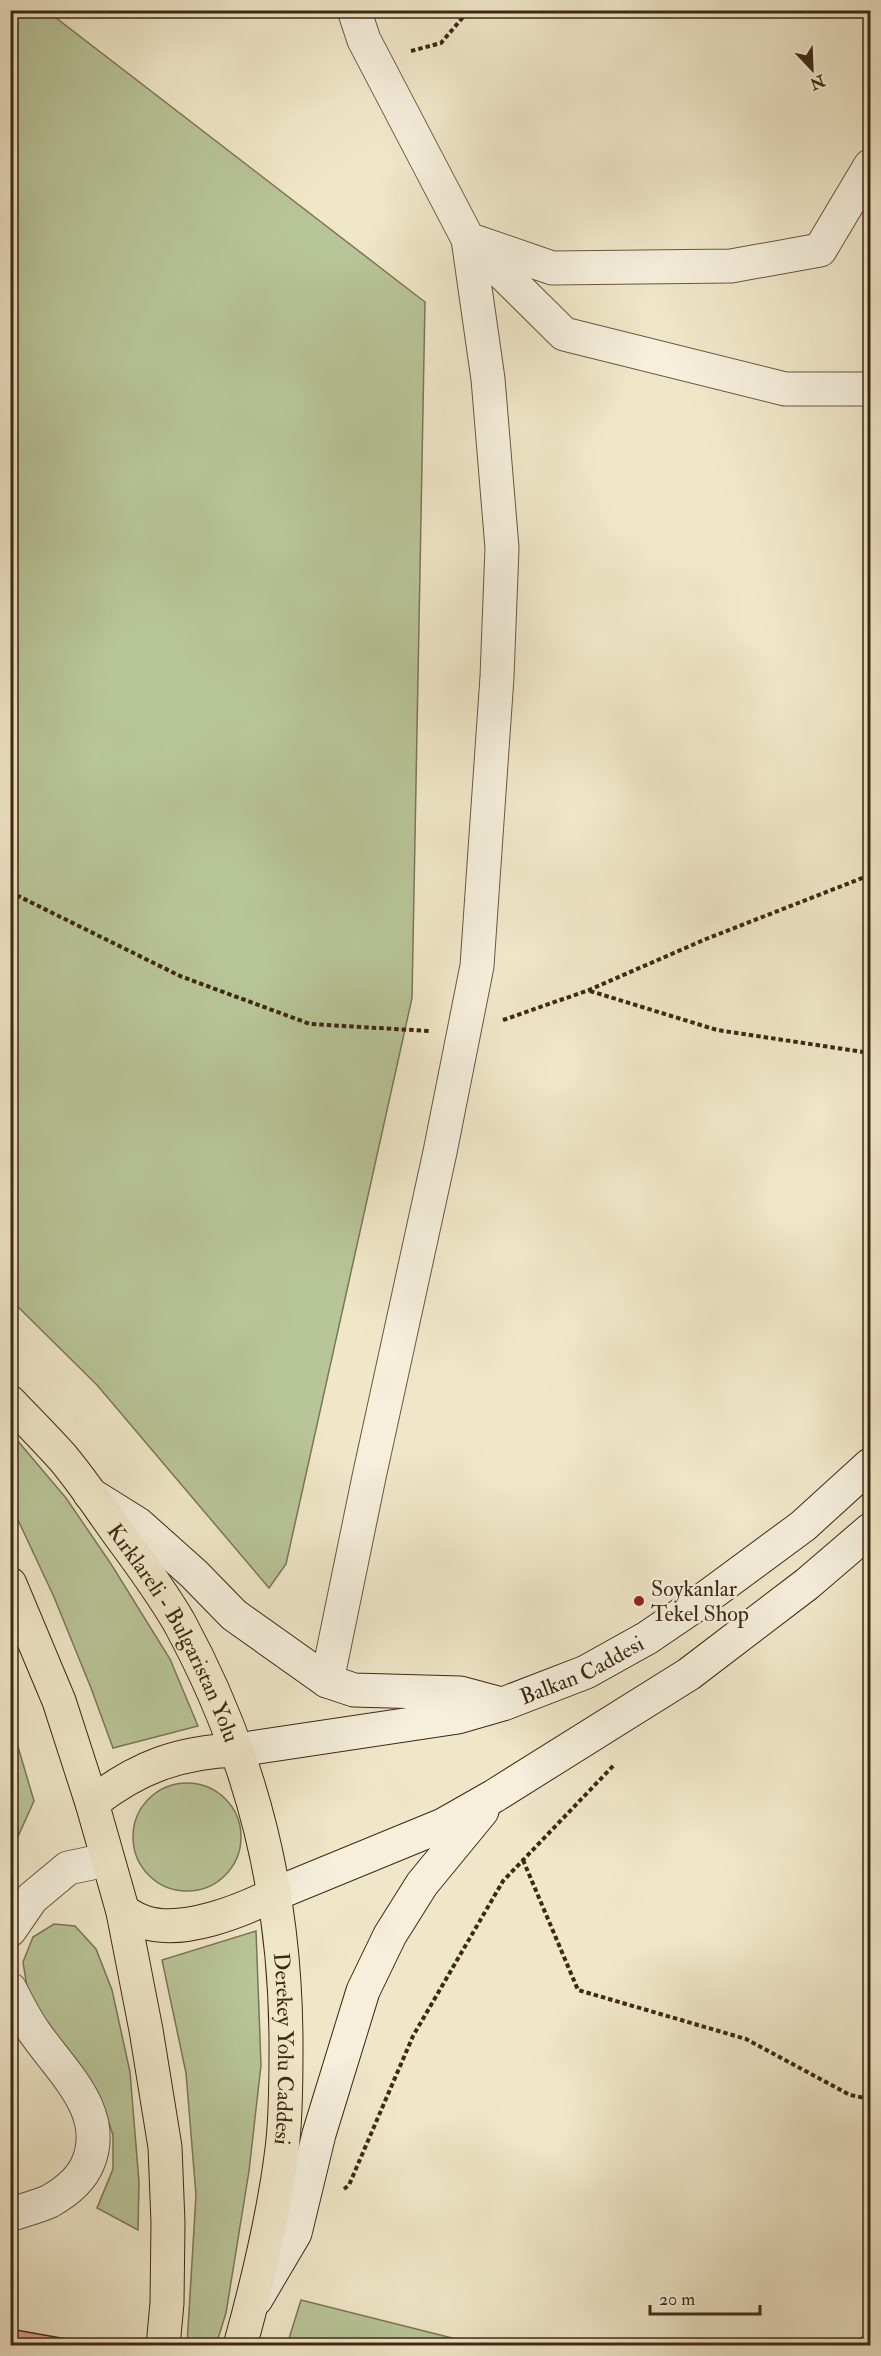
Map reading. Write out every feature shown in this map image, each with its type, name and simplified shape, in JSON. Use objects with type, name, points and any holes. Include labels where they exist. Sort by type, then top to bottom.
[{"type":"highway","name":"Kırklareli - Bulgaristan Yolu","points":[[10,1402],[64,1459],[178,1620],[237,1750],[264,1836],[275,1894]]},
{"type":"highway","points":[[10,1584],[58,1701],[92,1803],[106,1860],[123,1912],[147,2030],[165,2147],[168,2303],[163,2346]]},
{"type":"highway","points":[[92,1803],[113,1786],[139,1772],[165,1762],[204,1752],[237,1750]]},
{"type":"highway","points":[[123,1912],[146,1923],[178,1926],[210,1919],[255,1904],[275,1894]]},
{"type":"highway","name":"Derekey Yolu Caddesi","points":[[240,2346],[275,2201],[285,2109],[286,1995],[275,1894]]},
{"type":"street","points":[[354,10],[364,40],[468,239],[564,334],[785,389],[870,389]]},
{"type":"street","points":[[468,239],[552,268],[731,266],[819,250],[870,166]]},
{"type":"street","points":[[327,1681],[477,966],[497,677],[502,548],[488,379],[468,239]]},
{"type":"street","name":"Balkan Caddesi","points":[[237,1750],[458,1717],[503,1704],[586,1672],[648,1638],[803,1526],[870,1465]]},
{"type":"street","points":[[90,1494],[138,1524],[194,1574],[234,1615],[327,1681],[354,1690],[460,1693],[503,1704]]},
{"type":"street","points":[[275,1894],[443,1825],[494,1796],[689,1674],[807,1584],[870,1530]]},
{"type":"street","points":[[251,2308],[295,2233],[320,2134],[363,1991],[390,1935],[422,1884],[494,1796]]},
{"type":"street","points":[[10,1930],[32,1898],[68,1868],[106,1860]]},
{"type":"street","points":[[10,1989],[34,2032],[87,2107],[93,2123],[94,2140],[85,2170],[77,2182],[48,2202],[10,2215]]},
{"type":"path","points":[[375,61],[441,43],[469,10]]},
{"type":"path","points":[[10,892],[180,976],[310,1024],[464,1033],[589,990],[706,939],[870,875]]},
{"type":"path","points":[[589,990],[717,1030],[870,1053]]},
{"type":"path","points":[[340,2193],[348,2185],[413,2036],[503,1881],[622,1757]]},
{"type":"path","points":[[523,1860],[578,1990],[746,2039],[850,2095],[870,2099]]},
{"type":"green space","points":[[10,11],[47,11],[425,302],[412,998],[286,1564],[269,1588],[97,1385],[11,1300]]},
{"type":"green space","points":[[11,1433],[66,1498],[111,1564],[170,1659],[198,1726],[113,1748],[54,1597],[11,1505]]},
{"type":"green space","points":[[11,1723],[34,1801],[10,1852]]},
{"type":"green space","points":[[187,1783],[208,1787],[225,1799],[237,1816],[241,1837],[237,1858],[225,1875],[208,1887],[187,1891],[166,1887],[149,1875],[137,1858],[133,1837],[137,1816],[149,1799],[166,1787]]},
{"type":"green space","points":[[54,1924],[75,1926],[96,1949],[112,1990],[130,2072],[139,2182],[138,2230],[97,2208],[113,2169],[113,2135],[103,2105],[69,2060],[28,1993],[23,1962],[33,1937]]},
{"type":"green space","points":[[256,1931],[261,2065],[249,2171],[226,2313],[216,2345],[187,2345],[196,2195],[186,2073],[162,1960]]},
{"type":"green space","points":[[301,2300],[480,2345],[287,2345]]},
{"type":"green space","points":[[870,2332],[870,2345],[850,2345]]},
{"type":"building","points":[[10,2329],[73,2340],[72,2346],[10,2346]]},
{"type":"place","name":"Soykanlar Tekel Shop","points":[[639,1601]]}]
